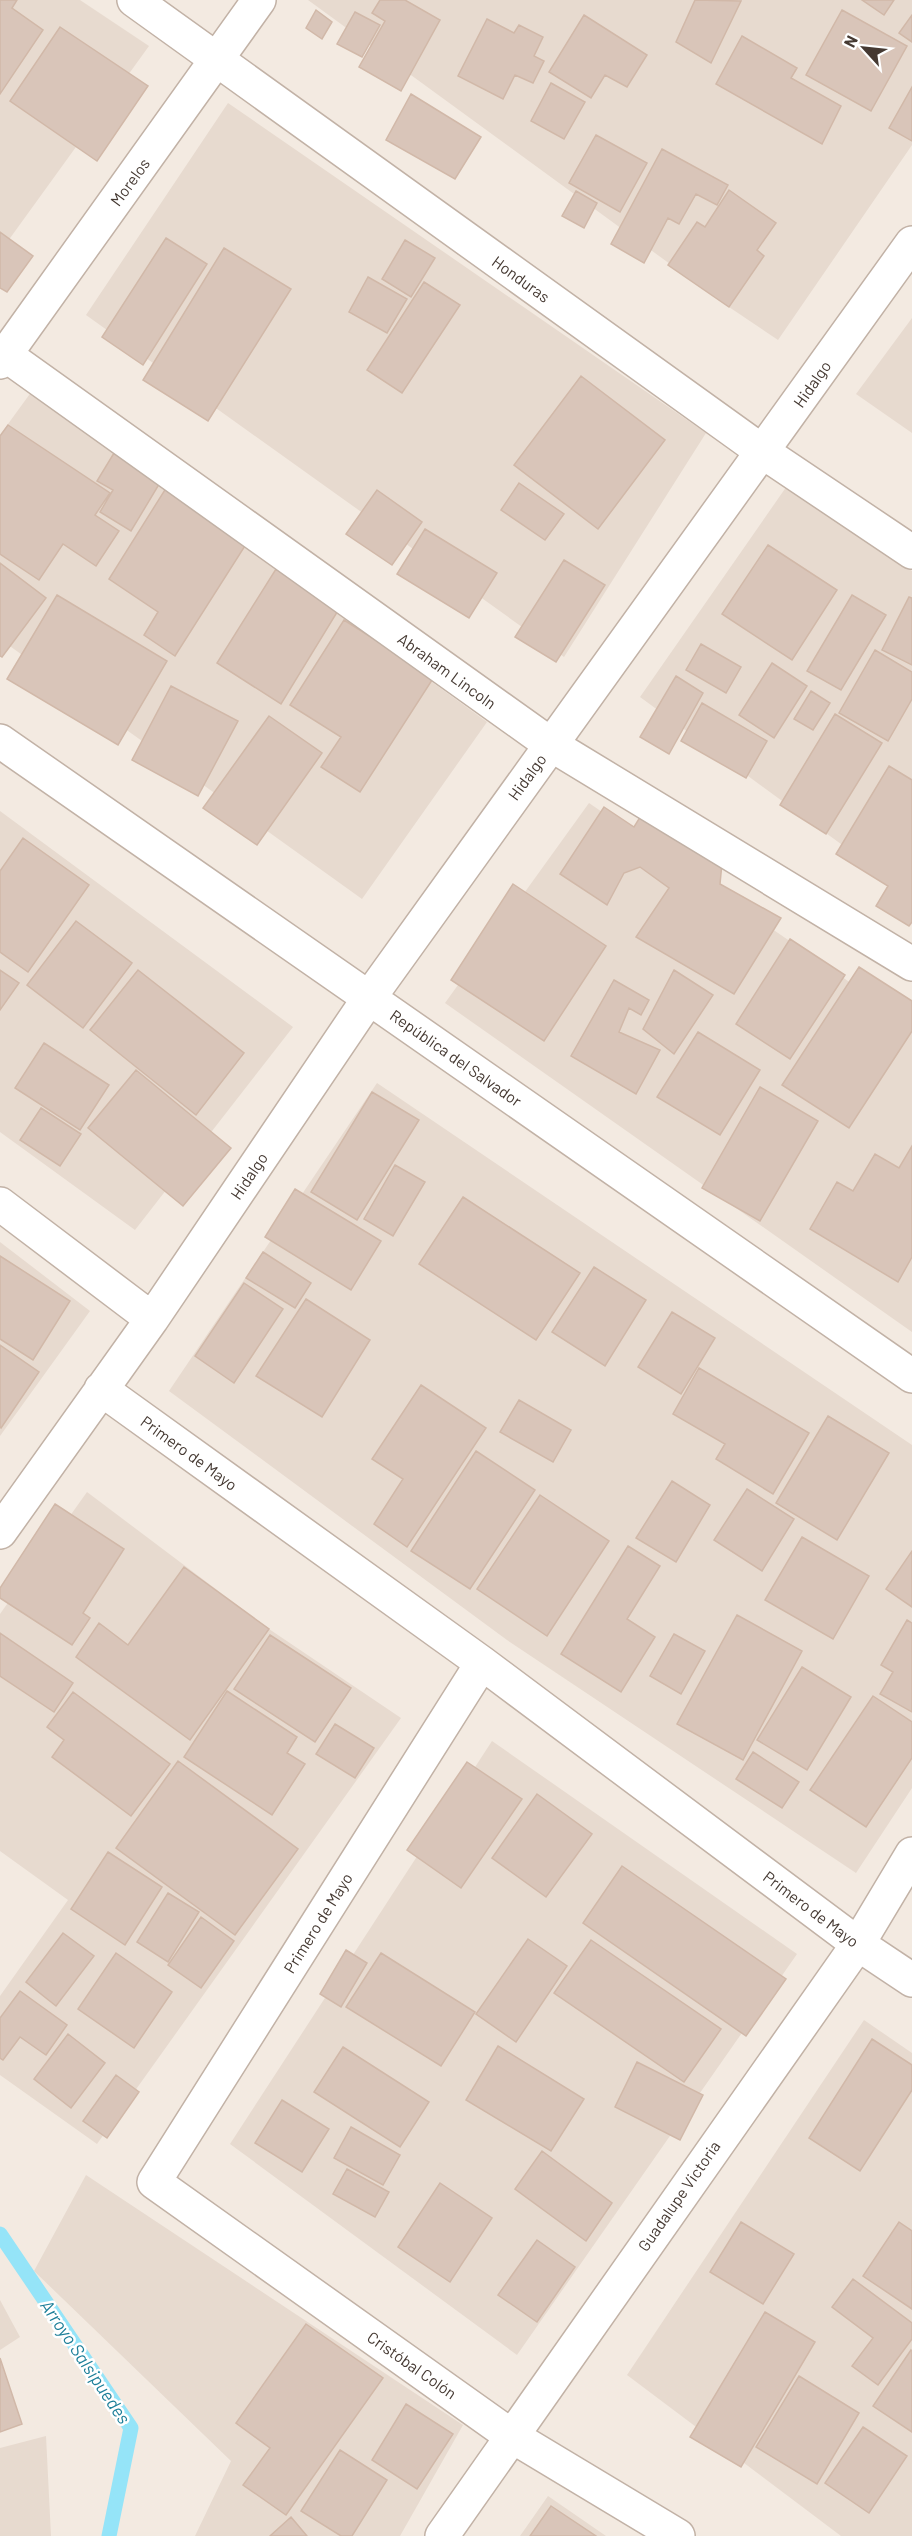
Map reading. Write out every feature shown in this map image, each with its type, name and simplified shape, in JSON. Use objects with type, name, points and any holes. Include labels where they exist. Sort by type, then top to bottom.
[{"type":"street","name":"Honduras","points":[[134,0],[763,452],[912,552]]},
{"type":"street","name":"Morelos","points":[[2,356],[259,0]]},
{"type":"street","name":"Hidalgo","points":[[0,1533],[100,1389],[152,1320],[369,998],[912,243]]},
{"type":"street","name":"Abraham Lincoln","points":[[2,356],[550,744],[912,964]]},
{"type":"street","name":"República del Salvador","points":[[0,741],[912,1376]]},
{"type":"street","points":[[0,1204],[152,1320]]},
{"type":"street","name":"Primero de Mayo","points":[[100,1389],[482,1663],[858,1944],[912,1980]]},
{"type":"street","name":"Primero de Mayo","points":[[154,2182],[482,1663]]},
{"type":"street","name":"Guadalupe Victoria","points":[[442,2536],[510,2435],[858,1944],[912,1854]]},
{"type":"street","name":"Cristóbal Colón","points":[[154,2182],[510,2435],[678,2536]]},
{"type":"shaded area","points":[[0,0],[80,0],[149,46],[0,252]]},
{"type":"shaded area","points":[[308,0],[912,0],[912,145],[778,340],[729,307]]},
{"type":"shaded area","points":[[228,103],[706,433],[564,657],[86,315]]},
{"type":"shaded area","points":[[912,318],[912,433],[856,394]]},
{"type":"shaded area","points":[[32,391],[487,722],[362,899],[0,639],[0,435]]},
{"type":"shaded area","points":[[789,483],[912,571],[912,896],[640,697]]},
{"type":"shaded area","points":[[589,803],[912,1025],[912,1332],[445,1003]]},
{"type":"shaded area","points":[[0,811],[293,1027],[135,1230],[0,1132]]},
{"type":"shaded area","points":[[377,1083],[912,1445],[912,1788],[856,1873],[507,1640],[169,1391]]},
{"type":"shaded area","points":[[0,1242],[90,1311],[0,1436]]},
{"type":"shaded area","points":[[87,1492],[269,1629],[401,1718],[97,2144],[0,2075],[0,1996],[68,1900],[0,1851],[0,1614]]},
{"type":"shaded area","points":[[492,1741],[797,1954],[517,2355],[230,2144]]},
{"type":"shaded area","points":[[864,2020],[912,2053],[912,2536],[841,2536],[627,2375]]},
{"type":"shaded area","points":[[86,2175],[463,2425],[400,2536],[195,2536],[231,2461],[34,2271]]},
{"type":"shaded area","points":[[0,2300],[20,2337],[0,2350]]},
{"type":"shaded area","points":[[46,2436],[51,2536],[0,2536],[0,2448]]},
{"type":"shaded area","points":[[548,2496],[606,2536],[520,2536]]},
{"type":"building","points":[[0,0],[17,0],[12,8],[43,30],[0,94]]},
{"type":"building","points":[[380,0],[405,0],[440,20],[401,91],[359,67],[385,21],[372,13]]},
{"type":"building","points":[[695,0],[741,1],[711,63],[676,42]]},
{"type":"building","points":[[862,0],[894,0],[884,15]]},
{"type":"building","points":[[316,10],[332,22],[322,39],[306,28]]},
{"type":"building","points":[[842,10],[907,46],[871,111],[806,75]]},
{"type":"building","points":[[355,12],[380,25],[362,57],[337,44]]},
{"type":"building","points":[[584,15],[647,55],[627,87],[605,75],[591,98],[549,72]]},
{"type":"building","points":[[912,15],[912,42],[899,33]]},
{"type":"building","points":[[487,19],[514,33],[519,25],[543,37],[534,56],[544,61],[533,83],[515,75],[503,99],[458,76]]},
{"type":"building","points":[[60,27],[148,86],[97,161],[10,101]]},
{"type":"building","points":[[742,36],[797,68],[791,78],[841,106],[822,144],[716,84]]},
{"type":"building","points":[[551,83],[585,102],[564,139],[531,121]]},
{"type":"building","points":[[912,87],[912,141],[889,128]]},
{"type":"building","points":[[411,94],[481,137],[455,179],[386,140]]},
{"type":"building","points":[[596,135],[647,163],[620,212],[569,183]]},
{"type":"building","points":[[662,149],[728,185],[717,205],[696,194],[679,224],[668,218],[644,263],[611,244]]},
{"type":"building","points":[[729,190],[776,223],[757,250],[764,256],[729,307],[668,265],[697,222],[705,227]]},
{"type":"building","points":[[576,191],[597,203],[584,228],[562,216]]},
{"type":"building","points":[[0,232],[33,256],[7,292],[0,288]]},
{"type":"building","points":[[166,238],[207,264],[143,365],[102,337]]},
{"type":"building","points":[[405,240],[435,258],[411,297],[382,279]]},
{"type":"building","points":[[224,248],[291,289],[208,421],[143,380]]},
{"type":"building","points":[[368,277],[407,299],[387,333],[349,312]]},
{"type":"building","points":[[424,282],[460,305],[402,393],[367,370]]},
{"type":"building","points":[[581,376],[665,440],[598,529],[514,465]]},
{"type":"building","points":[[8,425],[110,493],[95,515],[119,531],[96,566],[63,544],[39,580],[0,554],[0,436]]},
{"type":"building","points":[[114,453],[161,481],[131,531],[100,512],[113,490],[97,481]]},
{"type":"building","points":[[519,483],[564,514],[545,540],[501,510]]},
{"type":"building","points":[[168,485],[250,538],[175,656],[144,635],[158,612],[109,579]]},
{"type":"building","points":[[377,490],[422,522],[392,565],[346,534]]},
{"type":"building","points":[[425,529],[497,573],[469,618],[397,574]]},
{"type":"building","points":[[768,545],[837,590],[792,660],[722,614]]},
{"type":"building","points":[[564,560],[605,585],[556,662],[515,637]]},
{"type":"building","points":[[0,563],[46,598],[2,657],[0,656]]},
{"type":"building","points":[[276,569],[339,609],[281,704],[217,663]]},
{"type":"building","points":[[57,595],[167,661],[118,745],[7,679]]},
{"type":"building","points":[[852,595],[886,615],[841,690],[807,671]]},
{"type":"building","points":[[909,597],[912,598],[912,665],[882,650]]},
{"type":"building","points":[[344,620],[434,677],[360,792],[321,767],[341,737],[290,705]]},
{"type":"building","points":[[701,644],[741,667],[726,693],[686,670]]},
{"type":"building","points":[[875,650],[912,672],[912,699],[888,741],[839,713]]},
{"type":"building","points":[[772,663],[807,686],[774,738],[739,715]]},
{"type":"building","points":[[676,676],[703,693],[669,754],[640,737]]},
{"type":"building","points":[[171,686],[238,721],[198,796],[132,760]]},
{"type":"building","points":[[811,691],[830,703],[813,730],[794,719]]},
{"type":"building","points":[[702,703],[767,741],[746,778],[681,741]]},
{"type":"building","points":[[835,714],[882,743],[826,834],[780,805]]},
{"type":"building","points":[[269,716],[322,753],[257,845],[203,808]]},
{"type":"building","points":[[889,766],[912,780],[912,922],[909,926],[876,906],[888,886],[836,854]]},
{"type":"building","points":[[604,807],[634,827],[642,814],[722,863],[720,884],[781,918],[734,994],[636,937],[669,888],[640,867],[624,873],[607,905],[560,874]]},
{"type":"building","points":[[23,838],[89,885],[28,972],[0,952],[0,871]]},
{"type":"building","points":[[513,884],[606,946],[544,1041],[451,980]]},
{"type":"building","points":[[76,921],[132,963],[83,1028],[27,985]]},
{"type":"building","points":[[790,939],[845,975],[790,1059],[736,1024]]},
{"type":"building","points":[[859,967],[912,1001],[912,1031],[849,1128],[782,1085]]},
{"type":"building","points":[[0,970],[19,983],[0,1010]]},
{"type":"building","points":[[138,970],[244,1053],[196,1115],[90,1030]]},
{"type":"building","points":[[674,970],[713,995],[674,1054],[643,1029]]},
{"type":"building","points":[[614,980],[649,1000],[641,1015],[629,1008],[619,1032],[660,1050],[636,1094],[571,1056]]},
{"type":"building","points":[[698,1032],[760,1070],[720,1135],[657,1097]]},
{"type":"building","points":[[44,1043],[109,1085],[80,1130],[15,1088]]},
{"type":"building","points":[[136,1070],[231,1148],[183,1206],[88,1128]]},
{"type":"building","points":[[760,1087],[818,1121],[760,1221],[702,1188]]},
{"type":"building","points":[[372,1092],[419,1120],[357,1220],[311,1192]]},
{"type":"building","points":[[41,1108],[81,1134],[60,1166],[20,1140]]},
{"type":"building","points":[[912,1146],[912,1257],[898,1282],[810,1229],[837,1182],[853,1191],[875,1154],[899,1168]]},
{"type":"building","points":[[395,1165],[425,1182],[393,1236],[364,1219]]},
{"type":"building","points":[[295,1189],[381,1241],[351,1290],[265,1237]]},
{"type":"building","points":[[463,1197],[580,1273],[536,1340],[419,1264]]},
{"type":"building","points":[[263,1252],[311,1283],[295,1308],[246,1278]]},
{"type":"building","points":[[0,1256],[70,1301],[33,1360],[0,1339]]},
{"type":"building","points":[[594,1267],[646,1300],[605,1366],[552,1332]]},
{"type":"building","points":[[244,1283],[283,1309],[234,1383],[195,1356]]},
{"type":"building","points":[[306,1299],[370,1340],[322,1417],[256,1376]]},
{"type":"building","points":[[672,1312],[715,1338],[681,1394],[638,1367]]},
{"type":"building","points":[[0,1345],[39,1372],[1,1428],[0,1427]]},
{"type":"building","points":[[699,1368],[809,1433],[773,1494],[716,1459],[725,1444],[673,1414]]},
{"type":"building","points":[[421,1385],[486,1428],[407,1547],[374,1524],[403,1479],[372,1459]]},
{"type":"building","points":[[519,1400],[571,1430],[553,1462],[500,1432]]},
{"type":"building","points":[[828,1416],[889,1453],[837,1540],[776,1503]]},
{"type":"building","points":[[476,1451],[535,1490],[470,1589],[411,1551]]},
{"type":"building","points":[[672,1481],[710,1505],[676,1562],[636,1538]]},
{"type":"building","points":[[747,1489],[794,1519],[762,1571],[714,1540]]},
{"type":"building","points":[[540,1495],[609,1541],[547,1636],[477,1589]]},
{"type":"building","points":[[55,1504],[124,1549],[83,1613],[90,1618],[72,1645],[0,1598],[0,1588]]},
{"type":"building","points":[[802,1537],[869,1576],[833,1639],[765,1600]]},
{"type":"building","points":[[628,1546],[660,1566],[627,1619],[655,1637],[621,1692],[561,1654]]},
{"type":"building","points":[[912,1551],[912,1607],[886,1589]]},
{"type":"building","points":[[184,1567],[269,1629],[190,1740],[76,1657],[99,1623],[128,1645]]},
{"type":"building","points":[[737,1615],[802,1651],[743,1760],[677,1724]]},
{"type":"building","points":[[907,1620],[912,1623],[912,1712],[880,1694],[893,1672],[881,1665]]},
{"type":"building","points":[[0,1633],[73,1683],[54,1712],[0,1676]]},
{"type":"building","points":[[674,1634],[705,1651],[681,1694],[650,1676]]},
{"type":"building","points":[[270,1635],[351,1688],[315,1742],[234,1689]]},
{"type":"building","points":[[802,1667],[851,1697],[807,1770],[757,1740]]},
{"type":"building","points":[[227,1691],[297,1737],[287,1753],[305,1764],[272,1815],[184,1757]]},
{"type":"building","points":[[73,1692],[170,1764],[131,1816],[52,1757],[64,1740],[47,1727]]},
{"type":"building","points":[[873,1696],[912,1722],[912,1758],[866,1827],[810,1790]]},
{"type":"building","points":[[335,1724],[374,1748],[355,1778],[316,1754]]},
{"type":"building","points":[[753,1752],[799,1782],[782,1808],[736,1779]]},
{"type":"building","points":[[178,1761],[298,1849],[235,1935],[116,1848]]},
{"type":"building","points":[[467,1762],[522,1799],[461,1888],[407,1850]]},
{"type":"building","points":[[537,1794],[592,1834],[546,1897],[492,1858]]},
{"type":"building","points":[[108,1852],[162,1887],[125,1945],[71,1909]]},
{"type":"building","points":[[622,1866],[786,1979],[746,2036],[583,1923]]},
{"type":"building","points":[[168,1893],[199,1912],[168,1962],[137,1942]]},
{"type":"building","points":[[201,1917],[234,1941],[201,1988],[168,1965]]},
{"type":"building","points":[[63,1933],[94,1956],[56,2006],[26,1982]]},
{"type":"building","points":[[528,1939],[567,1966],[516,2042],[476,2014]]},
{"type":"building","points":[[591,1940],[721,2029],[684,2082],[554,1993]]},
{"type":"building","points":[[346,1950],[367,1963],[341,2007],[320,1994]]},
{"type":"building","points":[[116,1953],[172,1992],[134,2048],[78,2009]]},
{"type":"building","points":[[381,1953],[475,2012],[441,2066],[346,2007]]},
{"type":"building","points":[[20,1991],[67,2025],[46,2055],[20,2037],[3,2060],[0,2058],[0,2018]]},
{"type":"building","points":[[68,2034],[105,2063],[71,2108],[34,2079]]},
{"type":"building","points":[[872,2039],[912,2065],[912,2090],[860,2171],[809,2138]]},
{"type":"building","points":[[498,2046],[584,2099],[551,2151],[466,2100]]},
{"type":"building","points":[[343,2047],[429,2102],[400,2147],[314,2092]]},
{"type":"building","points":[[637,2062],[703,2095],[680,2140],[615,2107]]},
{"type":"building","points":[[116,2075],[139,2092],[107,2138],[83,2121]]},
{"type":"building","points":[[282,2100],[329,2129],[302,2172],[255,2143]]},
{"type":"building","points":[[351,2127],[400,2155],[383,2185],[334,2158]]},
{"type":"building","points":[[542,2151],[612,2203],[586,2241],[515,2189]]},
{"type":"building","points":[[347,2169],[389,2192],[375,2217],[333,2194]]},
{"type":"building","points":[[440,2183],[492,2218],[450,2282],[398,2247]]},
{"type":"building","points":[[741,2222],[794,2254],[763,2304],[710,2272]]},
{"type":"building","points":[[899,2222],[912,2231],[912,2309],[863,2276]]},
{"type":"building","points":[[537,2240],[575,2267],[537,2322],[498,2295]]},
{"type":"building","points":[[853,2279],[912,2323],[912,2339],[878,2385],[852,2366],[873,2338],[832,2307]]},
{"type":"building","points":[[765,2312],[815,2342],[741,2467],[690,2437]]},
{"type":"building","points":[[306,2324],[383,2378],[286,2515],[243,2485],[270,2448],[236,2423]]},
{"type":"building","points":[[912,2351],[912,2432],[873,2406]]},
{"type":"building","points":[[0,2358],[22,2424],[0,2432]]},
{"type":"building","points":[[799,2376],[859,2413],[817,2484],[756,2447]]},
{"type":"building","points":[[406,2404],[453,2434],[417,2489],[372,2460]]},
{"type":"building","points":[[863,2427],[907,2456],[869,2513],[825,2483]]},
{"type":"building","points":[[340,2450],[387,2480],[352,2536],[341,2536],[301,2511]]},
{"type":"building","points":[[551,2506],[596,2536],[530,2536]]},
{"type":"building","points":[[291,2517],[307,2536],[270,2536]]},
{"type":"waterway","name":"Arroyo Salsipuedes","points":[[0,2234],[131,2428],[109,2536]]}]
